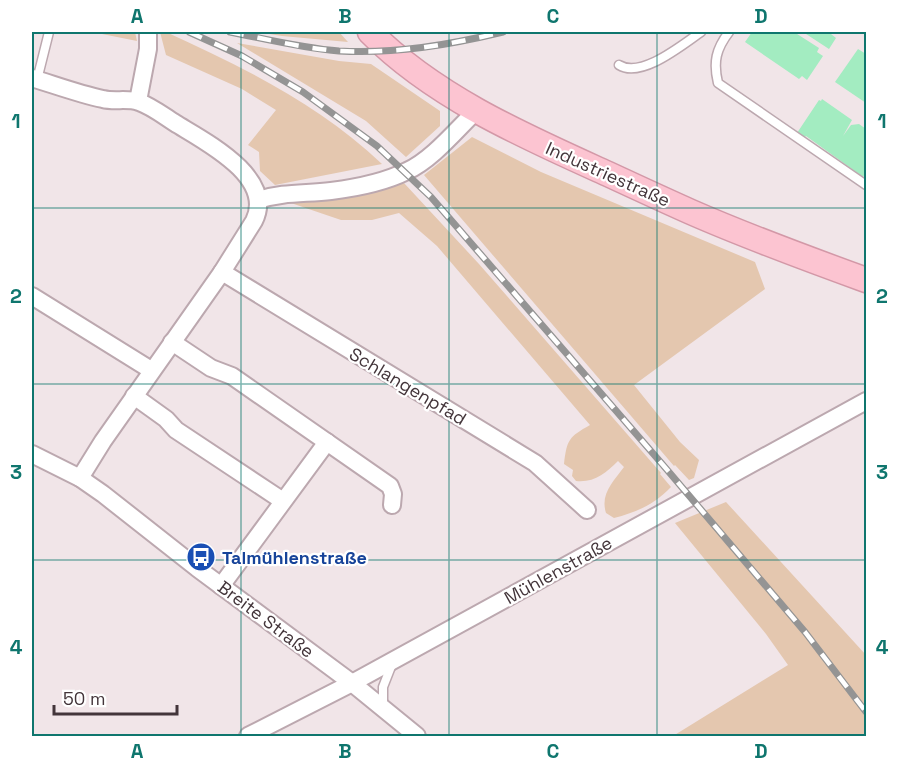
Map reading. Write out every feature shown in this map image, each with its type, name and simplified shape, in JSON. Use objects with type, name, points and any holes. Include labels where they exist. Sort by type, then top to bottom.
[{"type":"main road","name":"Industriestraße","points":[[370,32],[404,61],[477,110],[541,144],[693,213],[867,280]]},
{"type":"street","points":[[138,101],[148,49],[148,32]]},
{"type":"street","points":[[34,79],[105,100],[138,101],[223,152],[241,169],[253,187],[258,200],[258,213],[222,272],[134,396],[80,478]]},
{"type":"street","points":[[258,200],[277,194],[333,191],[378,181],[407,171],[422,162],[477,110]]},
{"type":"street","name":"Schlangenpfad","points":[[222,272],[535,463],[587,510]]},
{"type":"street","points":[[32,296],[152,370]]},
{"type":"street","points":[[172,342],[211,368],[232,376],[390,486],[393,494],[392,505]]},
{"type":"street","points":[[134,396],[166,419],[176,430],[283,501]]},
{"type":"street","name":"Mühlenstraße","points":[[248,736],[352,683],[867,401]]},
{"type":"street","points":[[221,586],[327,442]]},
{"type":"street","name":"Breite Straße","points":[[32,454],[80,478],[352,683],[417,736]]},
{"type":"lane","points":[[34,79],[49,32]]},
{"type":"lane","points":[[619,65],[625,69],[640,68],[673,51],[701,32]]},
{"type":"lane","points":[[729,32],[721,42],[714,66],[718,83],[867,186]]},
{"type":"lane","points":[[384,709],[382,687],[393,660]]},
{"type":"shaded area","points":[[92,32],[135,32],[137,41]]},
{"type":"shaded area","points":[[160,32],[166,32],[195,45],[280,89],[333,123],[382,164],[275,185],[260,171],[259,152],[248,145],[276,110],[242,89],[166,55]]},
{"type":"shaded area","points":[[257,32],[339,32],[348,42],[282,36]]},
{"type":"shaded area","points":[[752,32],[794,32],[819,48],[817,52],[823,56],[807,80],[802,76],[799,79],[745,42]]},
{"type":"shaded area","points":[[803,32],[832,32],[831,34],[836,38],[829,49]]},
{"type":"shaded area","points":[[237,43],[339,61],[371,64],[440,111],[440,126],[406,157],[366,121]]},
{"type":"shaded area","points":[[858,49],[866,54],[866,103],[835,82]]},
{"type":"shaded area","points":[[822,99],[852,120],[843,136],[851,125],[859,124],[866,129],[866,172],[863,177],[806,136],[804,138],[797,133],[819,100]]},
{"type":"shaded area","points":[[472,137],[541,172],[755,262],[765,289],[634,385],[680,442],[699,460],[694,478],[689,480],[674,466],[424,175]]},
{"type":"shaded area","points":[[404,183],[479,264],[661,473],[671,487],[665,493],[645,507],[630,513],[614,518],[606,513],[606,494],[624,467],[618,461],[599,476],[576,481],[572,476],[573,470],[564,464],[566,449],[573,436],[590,425],[437,246],[399,213],[372,220],[341,220],[291,203],[362,194]]},
{"type":"shaded area","points":[[726,502],[866,655],[866,736],[673,736],[788,665],[766,634],[675,523]]},
{"type":"railway","points":[[189,32],[242,56],[303,92],[377,146],[431,197],[805,632],[866,712]]},
{"type":"railway","points":[[230,32],[311,48],[360,52],[422,48],[503,32]]},
{"type":"place","name":"Talmühlenstraße","points":[[201,557]]}]
